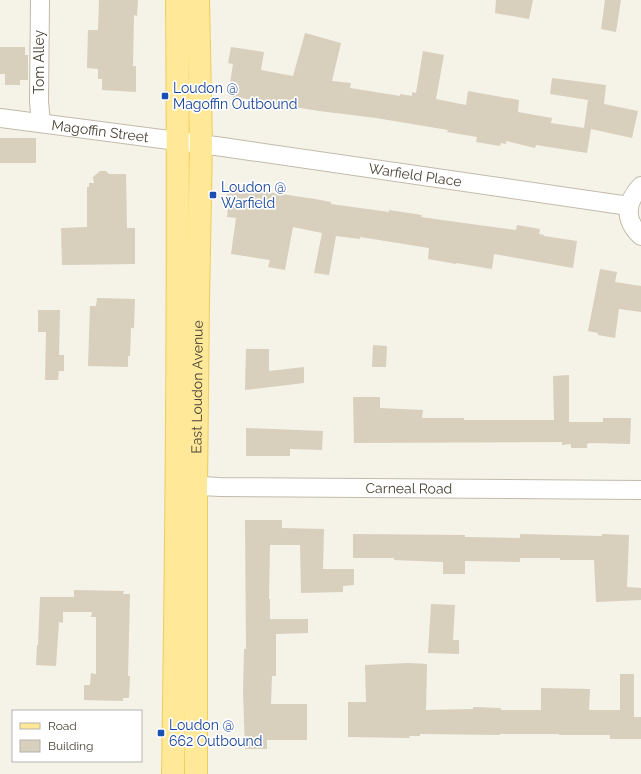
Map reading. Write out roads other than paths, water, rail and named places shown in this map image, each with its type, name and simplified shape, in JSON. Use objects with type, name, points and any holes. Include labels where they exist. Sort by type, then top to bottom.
[{"type":"main road","name":"East Loudon Avenue","points":[[177,0],[178,140],[186,485],[196,774]]},
{"type":"main road","name":"East Loudon Avenue","points":[[173,774],[186,485],[198,294],[201,144],[198,0]]},
{"type":"street","name":"Tom Alley","points":[[40,0],[38,102],[41,123]]},
{"type":"street","name":"Magoffin Street","points":[[0,118],[201,144]]},
{"type":"street","name":"Warfield Place","points":[[201,144],[629,206]]},
{"type":"street","points":[[641,186],[633,195],[629,206],[629,218],[634,230],[641,236]]},
{"type":"street","name":"Carneal Road","points":[[186,485],[641,490]]},
{"type":"place","name":"Loudon @ Magoffin Outbound","points":[[165,96]]},
{"type":"place","name":"Loudon @ Warfield","points":[[213,195]]},
{"type":"place","name":"Loudon @ 662 Outbound","points":[[161,733]]}]
